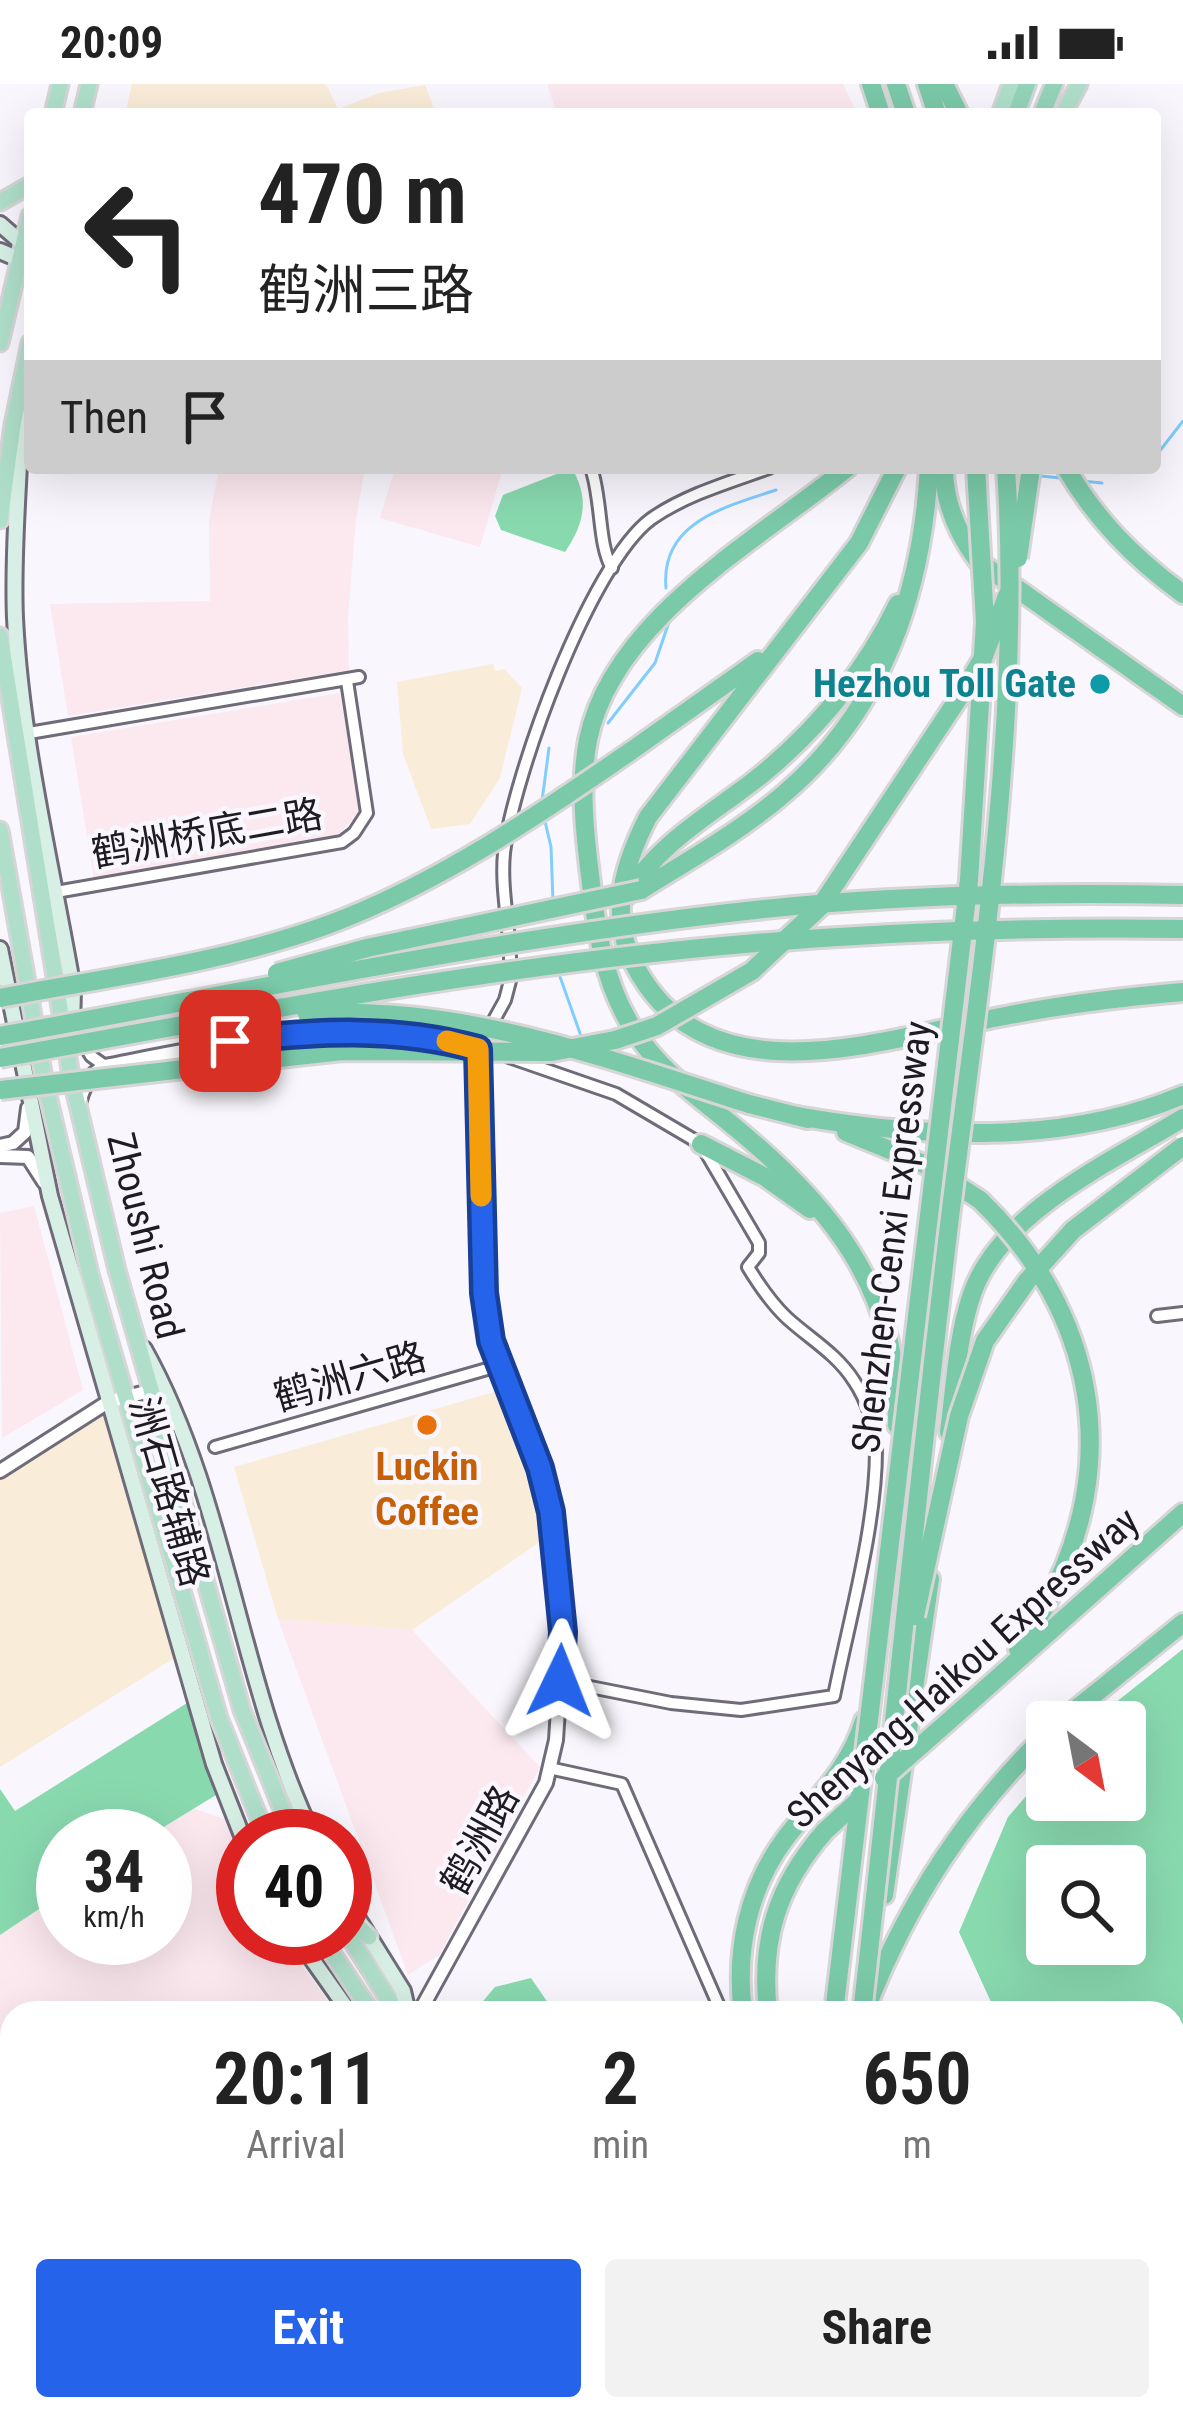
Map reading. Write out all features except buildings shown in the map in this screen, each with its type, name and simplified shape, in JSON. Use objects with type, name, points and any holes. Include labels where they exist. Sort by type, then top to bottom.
[{"type":"highway","points":[[742,2001],[740,1966],[751,1903],[786,1838],[846,1764],[864,1718],[894,1478],[898,1406],[886,1330],[860,1264],[832,1220],[799,1183],[671,1076],[632,1029],[613,990],[600,949],[583,798],[585,758],[596,712],[633,647],[668,610],[839,474]]},
{"type":"highway","points":[[894,474],[859,543],[648,817],[623,874],[620,923],[633,963],[657,999],[693,1030],[743,1048],[806,1052],[1011,1015],[1183,992]]},
{"type":"highway","points":[[145,1010],[367,948],[640,890],[757,816],[834,745],[886,662],[908,602],[928,474]]},
{"type":"highway","points":[[945,474],[947,500],[978,561],[1183,706]]},
{"type":"highway","name":"Shenzhen-Cenxi Expressway","points":[[835,2001],[969,880],[986,622],[976,474]]},
{"type":"highway","name":"Shenzhen-Cenxi Expressway","points":[[866,2001],[1002,799],[1012,617],[1006,474]]},
{"type":"highway","points":[[0,1090],[342,1051],[552,1052],[657,1026],[715,996],[778,948],[820,907],[964,690],[984,656],[1009,591],[1025,524],[1030,474]]},
{"type":"highway","points":[[1070,474],[1137,560],[1183,594]]},
{"type":"highway","points":[[620,905],[663,847],[766,771],[833,706],[870,656],[916,560]]},
{"type":"highway","points":[[0,998],[232,954],[329,924],[463,859],[715,695],[784,639]]},
{"type":"highway","points":[[0,1036],[387,963],[751,910],[1002,896],[1183,895]]},
{"type":"highway","points":[[0,1059],[362,994],[616,957],[872,936],[1183,929]]},
{"type":"highway","points":[[0,1059],[81,1053],[284,1016],[389,1013],[470,1022],[534,1036],[797,1116],[909,1131],[1018,1131],[1127,1114],[1183,1094]]},
{"type":"highway","points":[[797,1116],[926,1165],[980,1200],[1021,1242],[1052,1289],[1084,1379],[1090,1444],[1082,1508],[1067,1563],[1020,1646],[975,1698]]},
{"type":"highway","points":[[866,2001],[924,1627],[959,1355],[973,1290],[987,1264],[1032,1215],[1087,1175],[1183,1118]]},
{"type":"highway","points":[[701,1144],[787,1191],[860,1264]]},
{"type":"highway","name":"Shenyang-Haikou Expressway","points":[[897,1696],[959,1416],[985,1341],[1027,1281],[1073,1230],[1183,1146]]},
{"type":"highway","name":"Shenyang-Haikou Expressway","points":[[768,2001],[764,1969],[775,1907],[788,1879],[825,1831],[1183,1514]]},
{"type":"highway","points":[[1086,1701],[1183,1623]]},
{"type":"highway","points":[[869,2001],[895,1937],[953,1843],[1026,1756]]},
{"type":"main road","points":[[0,224],[24,253]]},
{"type":"main road","points":[[2,331],[24,261]]},
{"type":"main road","points":[[0,288],[2,331]]},
{"type":"main road","points":[[0,520],[24,370]]},
{"type":"main road","points":[[21,383],[14,553],[21,733],[38,788],[73,988],[70,1076]]},
{"type":"main road","name":"Zhoushi Road","points":[[0,636],[21,733],[70,1076],[134,1332],[158,1389],[242,1710],[281,1809]]},
{"type":"main road","name":"Zhoushi Road","points":[[0,830],[45,1084],[90,1274],[219,1718],[255,1809]]},
{"type":"main road","name":"洲石路辅路","points":[[0,949],[50,1196],[214,1764],[232,1809]]},
{"type":"main road","name":"洲石路辅路","points":[[158,1389],[189,1446],[269,1725],[302,1809]]},
{"type":"main road","points":[[372,1942],[405,2001]]},
{"type":"main road","points":[[317,1965],[342,2001]]},
{"type":"main road","points":[[340,1965],[363,2001]]},
{"type":"main road","points":[[367,1965],[389,2001]]},
{"type":"street","points":[[593,474],[601,504],[604,550],[612,568]]},
{"type":"street","points":[[478,1049],[510,981],[504,856],[545,705],[612,568],[638,530],[710,489],[752,474]]},
{"type":"street","name":"鹤洲桥底二路","points":[[21,733],[353,679],[367,814],[354,833],[341,842],[56,892]]},
{"type":"street","points":[[73,988],[84,1047],[105,1066]]},
{"type":"street","points":[[78,1107],[92,1074],[105,1066],[230,1041],[310,1031],[379,1031],[549,1068],[616,1094],[701,1144],[759,1244],[759,1253],[748,1267],[759,1285],[788,1318],[837,1359],[868,1408],[877,1446],[873,1496],[834,1696],[741,1710],[671,1703],[560,1681]]},
{"type":"street","name":"鹤洲路","points":[[426,2001],[546,1783],[556,1740],[563,1632],[551,1512],[540,1468],[491,1341],[484,1293],[478,1049]]},
{"type":"street","points":[[0,1146],[13,1143],[25,1132],[27,1088]]},
{"type":"street","points":[[0,1156],[28,1156],[50,1196]]},
{"type":"street","points":[[1157,1316],[1183,1313]]},
{"type":"street","name":"鹤洲六路","points":[[215,1447],[501,1365]]},
{"type":"street","points":[[0,1471],[108,1402],[158,1389]]},
{"type":"street","points":[[549,1768],[622,1784],[716,2001]]},
{"type":"shaded area","points":[[132,84],[326,84],[338,108],[126,108]]},
{"type":"shaded area","points":[[547,84],[843,84],[854,108],[555,108]]},
{"type":"shaded area","points":[[425,85],[434,108],[341,108],[379,93]]},
{"type":"shaded area","points":[[218,474],[364,474],[348,617],[349,670],[68,716],[50,604],[210,601],[209,521]]},
{"type":"shaded area","points":[[393,474],[501,474],[480,547],[380,518]]},
{"type":"shaded area","points":[[493,664],[495,671],[504,669],[522,688],[500,778],[470,824],[431,829],[403,754],[397,682]]},
{"type":"shaded area","points":[[340,693],[360,813],[330,842],[94,880],[71,737]]},
{"type":"shaded area","points":[[34,1206],[83,1390],[2,1438],[0,1213]]},
{"type":"shaded area","points":[[501,1390],[542,1505],[544,1539],[412,1630],[278,1619],[234,1467]]},
{"type":"shaded area","points":[[104,1409],[176,1657],[0,1767],[0,1476]]},
{"type":"shaded area","points":[[278,1619],[412,1630],[540,1767],[439,1955],[408,1975],[372,1876],[372,1809],[347,1809]]},
{"type":"shaded area","points":[[192,1808],[216,1816],[216,1965],[302,1965],[328,2001],[0,2001],[0,1935],[36,1911],[36,1965],[192,1965]]},
{"type":"green space","points":[[557,474],[574,474],[582,512],[565,552],[501,530],[495,516],[503,495]]},
{"type":"green space","points":[[1183,1649],[1183,2001],[991,2001],[959,1932],[1008,1817],[1026,1796],[1026,1821],[1146,1821],[1146,1701],[1117,1701]]},
{"type":"green space","points":[[187,1703],[216,1795],[192,1810],[36,1809],[36,1911],[0,1935],[0,1789],[15,1811]]},
{"type":"green space","points":[[531,1978],[547,2001],[483,2001],[495,1987]]},
{"type":"waterway","points":[[1161,449],[1183,421]]},
{"type":"waterway","points":[[1041,476],[1061,478]]},
{"type":"waterway","points":[[1082,481],[1102,483]]},
{"type":"waterway","points":[[666,588],[673,547],[685,532],[717,511],[776,490]]},
{"type":"waterway","points":[[608,723],[655,663],[669,622]]},
{"type":"waterway","points":[[542,801],[549,748]]},
{"type":"waterway","points":[[544,817],[551,847],[553,902]]},
{"type":"waterway","points":[[558,971],[581,1036]]},
{"type":"slow traffic","points":[[447,1041],[478,1049],[481,1196]]},
{"type":"place","name":"Hezhou Toll Gate","points":[[1100,684]]},
{"type":"place","name":"Luckin Coffee","points":[[427,1425]]},
{"type":"route","points":[[230,1041],[310,1031],[379,1031],[478,1049],[484,1293],[491,1341],[540,1468],[551,1512],[563,1632],[560,1681]]}]
